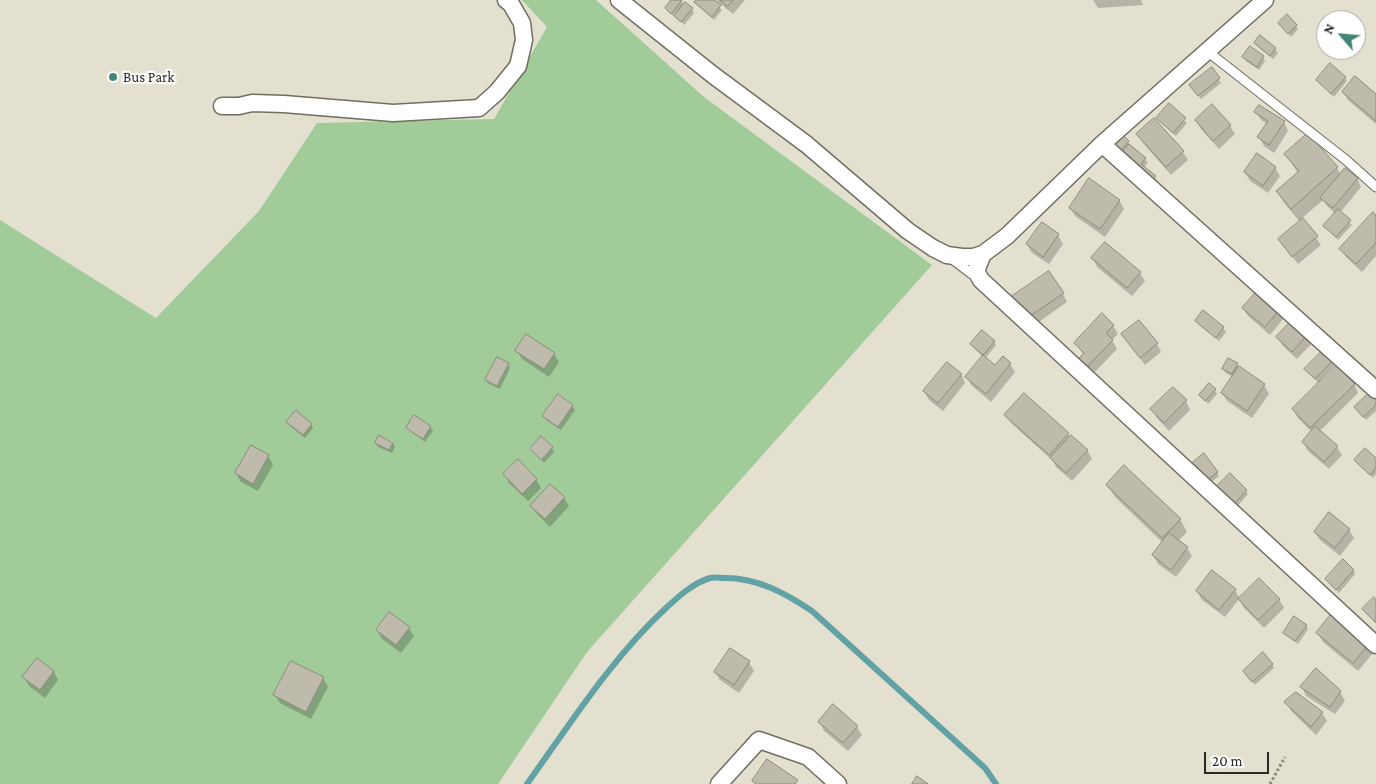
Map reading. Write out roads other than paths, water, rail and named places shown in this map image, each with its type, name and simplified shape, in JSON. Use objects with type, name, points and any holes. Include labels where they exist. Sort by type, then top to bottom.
[{"type":"street","points":[[222,106],[239,106],[252,103],[284,104],[393,113],[479,108],[497,92],[518,66],[524,40],[522,23],[511,4],[506,0]]},
{"type":"street","points":[[619,0],[806,144],[908,231],[947,255],[973,257],[983,254],[1007,236],[1102,144],[1265,0]]},
{"type":"street","points":[[1102,144],[1376,390]]},
{"type":"street","points":[[983,254],[976,271],[981,280],[1376,645]]},
{"type":"street","points":[[719,784],[759,740],[808,757],[838,784]]},
{"type":"lane","points":[[1207,51],[1346,160],[1376,187]]},
{"type":"lane","points":[[947,255],[981,280]]},
{"type":"waterway","points":[[527,784],[609,670],[627,649],[666,608],[686,591],[710,578],[737,579],[760,584],[792,598],[812,611],[985,768],[996,784]]},
{"type":"place","name":"Bus Park","points":[[113,77]]}]
